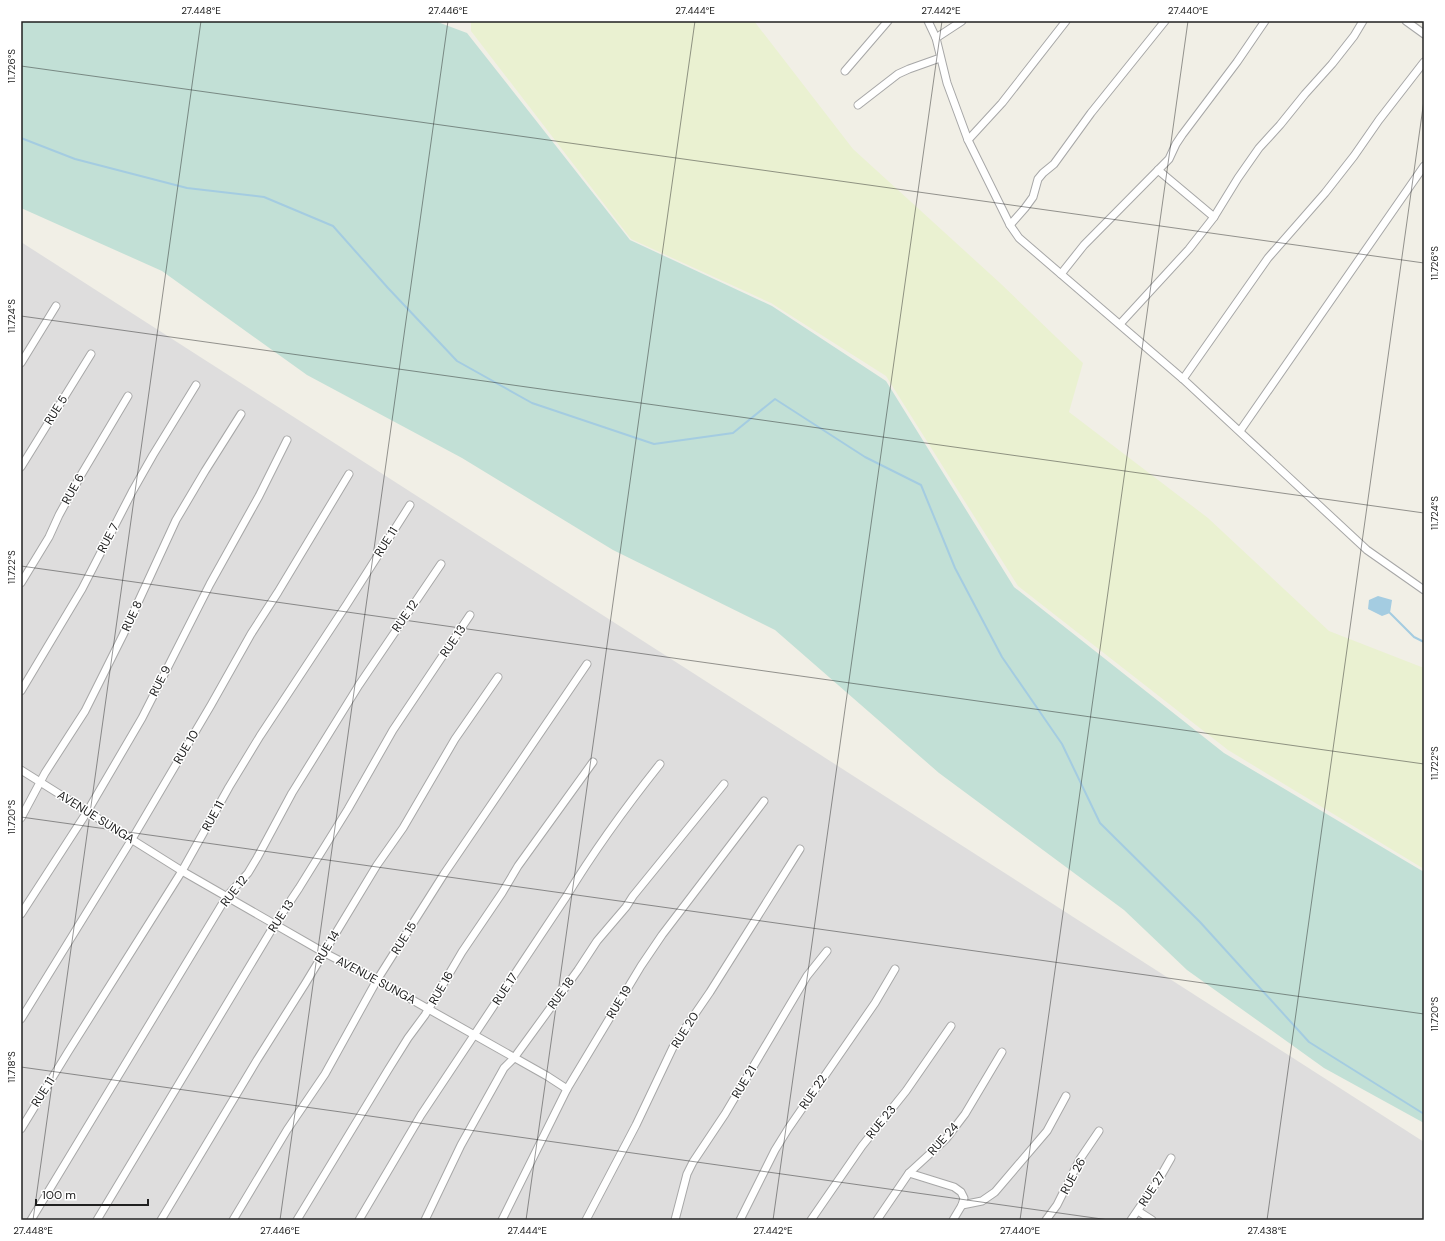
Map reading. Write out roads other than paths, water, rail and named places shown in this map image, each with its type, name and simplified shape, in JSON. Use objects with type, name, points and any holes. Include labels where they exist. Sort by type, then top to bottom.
[{"type":"street","points":[[845,71],[888,21]]},
{"type":"street","points":[[928,21],[936,38],[947,82],[968,140],[1010,225],[1019,238],[1183,379],[1367,550],[1424,590]]},
{"type":"street","points":[[936,38],[962,21]]},
{"type":"street","points":[[968,140],[1002,103],[1066,21]]},
{"type":"street","points":[[1010,225],[1033,197],[1038,179],[1054,164],[1096,107],[1165,21]]},
{"type":"street","points":[[1061,274],[1084,245],[1169,159],[1182,135],[1237,62],[1265,21]]},
{"type":"street","points":[[1120,324],[1189,249],[1214,217],[1238,178],[1259,148],[1332,64],[1354,36],[1363,21]]},
{"type":"street","points":[[1406,21],[1424,34]]},
{"type":"street","points":[[858,105],[898,74],[940,58]]},
{"type":"street","points":[[1183,379],[1268,258],[1354,156],[1379,120],[1424,62]]},
{"type":"street","points":[[1240,431],[1424,166]]},
{"type":"street","points":[[1158,170],[1214,217]]},
{"type":"street","points":[[21,363],[56,306]]},
{"type":"street","name":"RUE 5","points":[[21,466],[91,354]]},
{"type":"street","name":"RUE 7","points":[[21,691],[82,589],[132,492],[153,455],[196,385]]},
{"type":"street","name":"RUE 6","points":[[21,583],[49,537],[58,515],[128,396]]},
{"type":"street","name":"RUE 8","points":[[21,818],[40,782],[81,717],[101,680],[176,520],[205,470],[241,414]]},
{"type":"street","name":"RUE 9","points":[[21,914],[87,812],[142,718],[210,584],[252,509],[287,440]]},
{"type":"street","name":"RUE 10","points":[[21,1019],[132,839],[211,705],[250,634],[278,592],[349,474]]},
{"type":"street","name":"RUE 11","points":[[21,1129],[182,871],[229,787],[257,742],[410,505]]},
{"type":"street","name":"RUE 12","points":[[31,1220],[228,896],[248,873],[292,793],[359,685],[440,564]]},
{"type":"street","name":"RUE 13","points":[[97,1220],[275,924],[348,809],[393,730],[470,615]]},
{"type":"street","name":"RUE 15","points":[[232,1220],[287,1130],[325,1074],[377,980],[448,868],[588,664]]},
{"type":"street","name":"RUE 14","points":[[161,1220],[323,952],[377,865],[403,828],[455,739],[498,677]]},
{"type":"street","name":"RUE 16","points":[[297,1220],[388,1070],[429,1009],[462,952],[518,866],[593,762]]},
{"type":"street","name":"RUE 17","points":[[359,1220],[421,1115],[610,829],[660,764]]},
{"type":"street","name":"AVENUE SUNGA","points":[[21,770],[182,871],[228,896],[323,952],[429,1009],[568,1089]]},
{"type":"street","name":"RUE 18","points":[[425,1220],[471,1127],[504,1068],[514,1058],[601,935],[626,907],[633,896],[724,784]]},
{"type":"street","name":"RUE 19","points":[[502,1220],[568,1089],[641,966],[662,935],[764,801]]},
{"type":"street","name":"RUE 20","points":[[586,1220],[636,1125],[675,1043],[710,992],[800,849]]},
{"type":"street","name":"RUE 21","points":[[675,1220],[687,1174],[693,1162],[725,1114],[807,976],[827,951]]},
{"type":"street","name":"RUE 22","points":[[740,1220],[775,1150],[874,1003],[895,969]]},
{"type":"street","name":"RUE 23","points":[[811,1220],[862,1146],[906,1091],[951,1026]]},
{"type":"street","name":"RUE 24","points":[[877,1220],[909,1173],[946,1139],[965,1114],[1002,1052]]},
{"type":"street","points":[[962,1205],[982,1201],[995,1192],[1047,1131],[1066,1096]]},
{"type":"street","name":"RUE 26","points":[[1046,1220],[1060,1200],[1080,1159],[1099,1131]]},
{"type":"street","name":"RUE 27","points":[[1131,1220],[1171,1158]]},
{"type":"street","points":[[909,1173],[954,1187],[961,1192],[964,1198],[962,1205],[953,1220]]},
{"type":"street","points":[[1138,1211],[1152,1220]]},
{"type":"waterway","points":[[21,138],[75,159],[187,188],[264,197],[333,226],[388,288],[457,361],[532,403],[654,444],[733,433],[775,399],[865,457],[921,485],[955,568],[1002,657],[1062,744],[1100,823],[1200,922],[1309,1042],[1424,1114]]},
{"type":"waterway","points":[[1390,613],[1414,637],[1424,642]]}]
